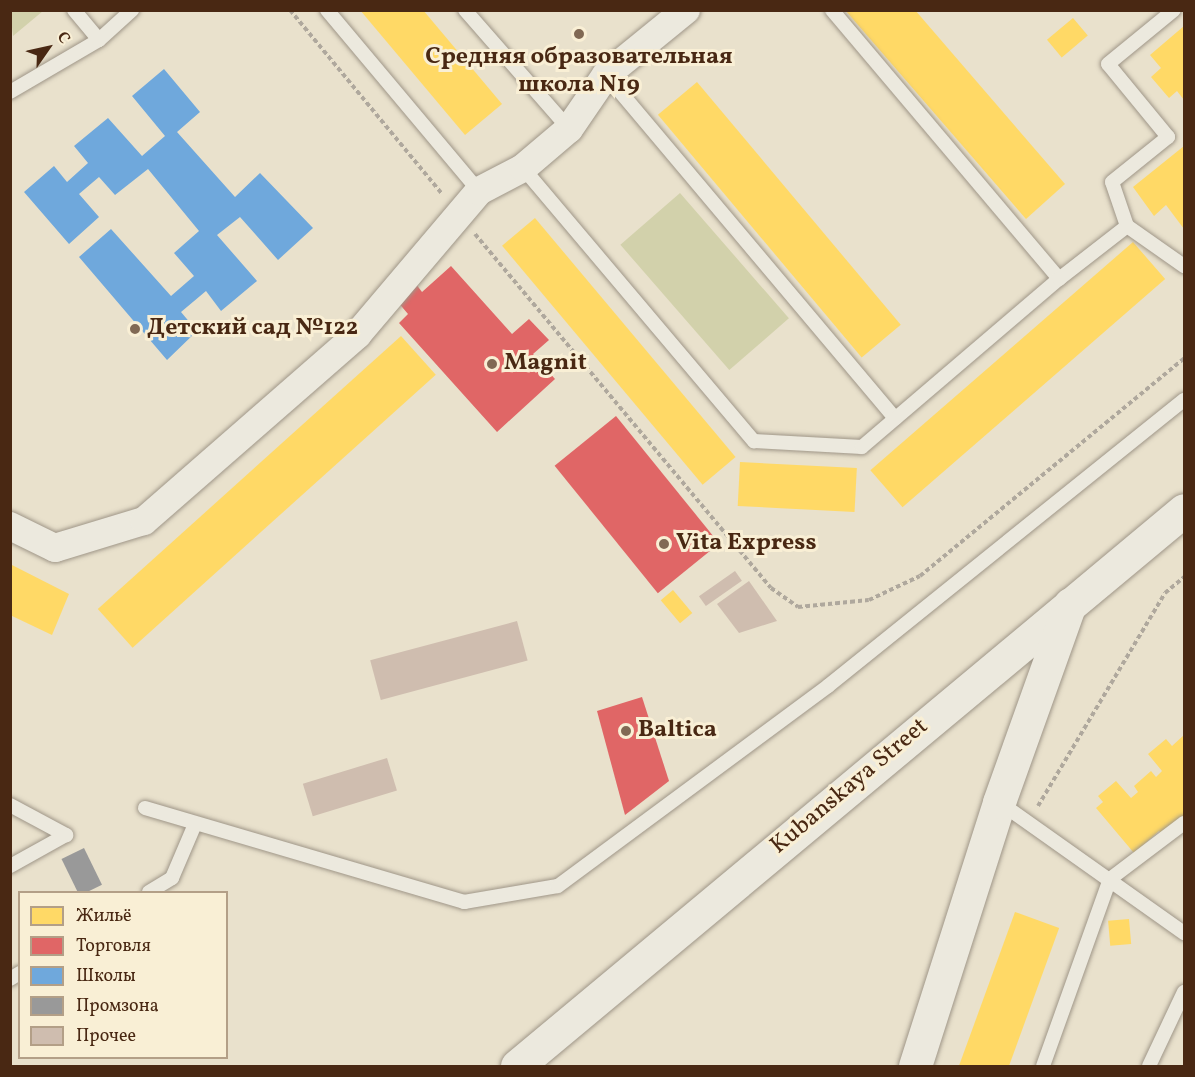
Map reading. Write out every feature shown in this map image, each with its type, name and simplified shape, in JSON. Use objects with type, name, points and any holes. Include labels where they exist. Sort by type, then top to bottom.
[{"type":"main road","name":"Kubanskaya Street","points":[[517,1066],[1185,510]]},
{"type":"main road","points":[[915,1066],[999,802],[1071,603]]},
{"type":"street","points":[[10,526],[55,548],[144,521],[357,335],[479,191],[523,168],[569,129],[606,75],[686,10]]},
{"type":"lane","points":[[74,10],[99,40]]},
{"type":"lane","points":[[10,92],[99,40],[132,10]]},
{"type":"lane","points":[[327,10],[479,191]]},
{"type":"lane","points":[[465,10],[569,129]]},
{"type":"lane","points":[[832,10],[1059,279]]},
{"type":"lane","points":[[1174,10],[1107,64],[1168,137],[1112,182],[1127,226],[1185,266]]},
{"type":"lane","points":[[606,75],[895,418]]},
{"type":"lane","points":[[523,168],[754,441],[862,447],[1059,279],[1127,226]]},
{"type":"lane","points":[[145,808],[464,902],[558,886],[828,686],[1185,400]]},
{"type":"lane","points":[[999,802],[1185,933]]},
{"type":"lane","points":[[10,806],[66,835],[10,866]]},
{"type":"lane","points":[[1043,1066],[1110,879],[1185,823]]},
{"type":"lane","points":[[151,891],[172,878],[195,824]]},
{"type":"lane","points":[[1149,1066],[1185,992]]},
{"type":"path","points":[[1028,822],[1166,593],[1185,577]]},
{"type":"green space","points":[[11,10],[43,11],[13,36]]},
{"type":"green space","points":[[680,193],[789,318],[729,370],[620,245]]},
{"type":"building: Жильё","points":[[360,10],[423,10],[502,104],[465,135]]},
{"type":"building: Жильё","points":[[845,10],[915,10],[1065,184],[1026,219]]},
{"type":"building: Жильё","points":[[1073,18],[1088,36],[1062,57],[1047,40]]},
{"type":"building: Жильё","points":[[1184,26],[1184,100],[1177,91],[1169,98],[1151,77],[1161,68],[1150,55]]},
{"type":"building: Жильё","points":[[697,82],[901,325],[862,358],[658,115]]},
{"type":"building: Жильё","points":[[1184,146],[1184,229],[1166,205],[1154,216],[1133,187]]},
{"type":"building: Жильё","points":[[535,218],[736,457],[703,485],[502,246]]},
{"type":"building: Жильё","points":[[1133,242],[1165,279],[903,507],[870,470]]},
{"type":"building: Жильё","points":[[401,336],[436,375],[133,648],[98,609]]},
{"type":"building: Жильё","points":[[740,462],[857,468],[855,512],[738,506]]},
{"type":"building: Жильё","points":[[10,564],[69,594],[52,635],[10,615]]},
{"type":"building: Жильё","points":[[673,590],[692,613],[680,623],[661,600]]},
{"type":"building: Жильё","points":[[1184,735],[1184,818],[1164,836],[1159,831],[1134,853],[1096,808],[1103,802],[1098,796],[1116,781],[1131,798],[1138,792],[1134,786],[1151,771],[1156,777],[1162,771],[1148,754],[1166,739],[1172,746]]},
{"type":"building: Жильё","points":[[1015,912],[1059,928],[1009,1066],[959,1066]]},
{"type":"building: Жильё","points":[[1129,919],[1131,944],[1110,946],[1108,921]]},
{"type":"building: Торговля","points":[[451,266],[512,334],[529,319],[549,340],[533,354],[555,379],[497,432],[399,323],[408,314],[397,301],[416,284],[422,292]]},
{"type":"building: Торговля","points":[[616,416],[719,543],[658,593],[555,466]]},
{"type":"building: Торговля","points":[[642,697],[669,781],[625,815],[597,711]]},
{"type":"building: Школы","points":[[164,69],[200,112],[177,132],[235,197],[260,173],[313,228],[278,260],[240,217],[217,235],[257,281],[221,311],[206,291],[181,312],[197,331],[167,360],[79,257],[111,229],[171,296],[194,276],[174,253],[199,231],[148,169],[115,195],[99,177],[79,194],[99,217],[69,244],[24,192],[54,166],[67,182],[88,163],[74,146],[108,118],[142,156],[165,136],[132,96]]},
{"type":"building: Промзона","points":[[84,848],[102,885],[89,891],[77,891],[62,859]]},
{"type":"building: Прочее","points":[[735,571],[742,581],[706,606],[699,596]]},
{"type":"building: Прочее","points":[[749,581],[777,621],[739,633],[717,604]]},
{"type":"building: Прочее","points":[[517,621],[528,661],[381,700],[370,660]]},
{"type":"building: Прочее","points":[[387,758],[397,791],[313,816],[303,784]]},
{"type":"place","name":"Средняя образовательная школа N19","points":[[579,34]]},
{"type":"place","name":"Детский сад №122","points":[[135,329]]},
{"type":"place","name":"Magnit","points":[[492,364]]},
{"type":"place","name":"Vita Express","points":[[664,544]]},
{"type":"place","name":"Baltica","points":[[626,731]]}]
